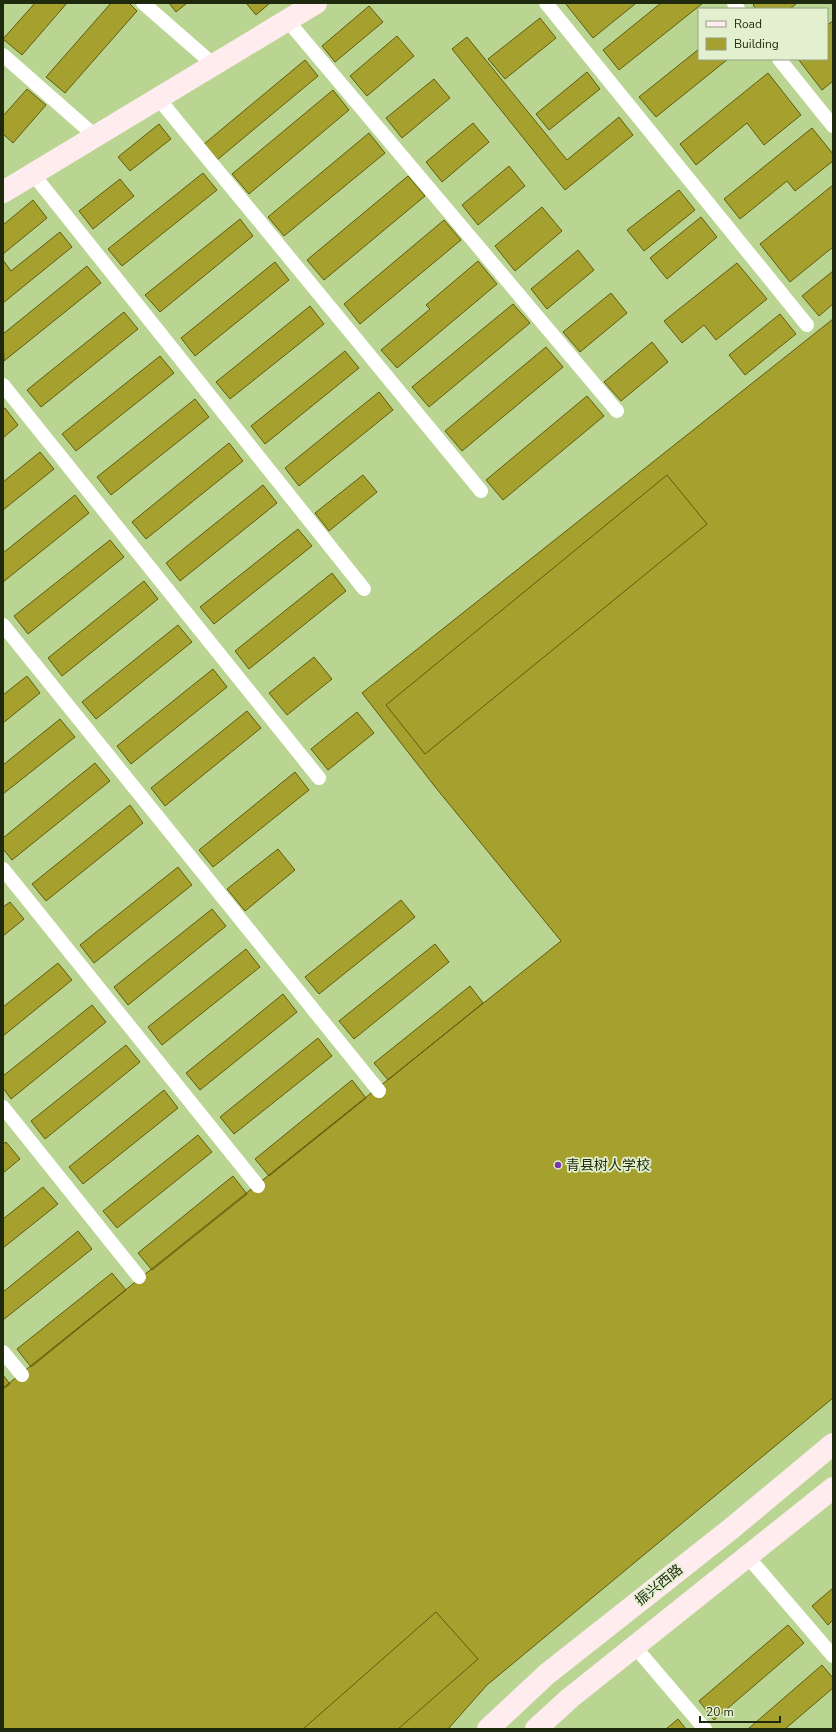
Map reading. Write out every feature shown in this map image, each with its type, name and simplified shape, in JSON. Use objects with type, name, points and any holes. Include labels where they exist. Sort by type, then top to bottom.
[{"type":"street","points":[[3,192],[316,3]]},
{"type":"street","name":"振兴西路","points":[[488,1729],[547,1674],[732,1528],[833,1444]]},
{"type":"street","points":[[536,1729],[570,1698],[833,1488]]},
{"type":"lane","points":[[143,3],[214,65]]},
{"type":"lane","points":[[546,3],[807,325]]},
{"type":"lane","points":[[287,20],[617,411]]},
{"type":"lane","points":[[3,55],[96,136]]},
{"type":"lane","points":[[780,60],[833,126]]},
{"type":"lane","points":[[158,98],[481,491]]},
{"type":"lane","points":[[33,174],[364,589]]},
{"type":"lane","points":[[3,385],[319,778]]},
{"type":"lane","points":[[3,625],[378,1092]]},
{"type":"lane","points":[[3,869],[258,1186]]},
{"type":"lane","points":[[3,1107],[139,1276]]},
{"type":"lane","points":[[3,1352],[22,1375]]},
{"type":"lane","points":[[748,1557],[833,1656]]},
{"type":"lane","points":[[635,1647],[705,1729]]},
{"type":"building","points":[[35,3],[67,3],[22,55],[3,39]]},
{"type":"building","points":[[111,3],[129,3],[137,11],[65,93],[46,77]]},
{"type":"building","points":[[169,3],[187,3],[176,12]]},
{"type":"building","points":[[246,3],[270,3],[256,15]]},
{"type":"building","points":[[565,3],[634,3],[635,4],[593,38]]},
{"type":"building","points":[[661,3],[703,3],[619,70],[603,50]]},
{"type":"building","points":[[755,3],[797,3],[791,8],[755,8],[753,5]]},
{"type":"building","points":[[369,6],[383,22],[335,62],[322,46]]},
{"type":"building","points":[[540,18],[556,38],[505,79],[488,59]]},
{"type":"building","points":[[833,21],[833,81],[822,90],[799,60],[828,60],[828,24]]},
{"type":"building","points":[[397,36],[414,56],[367,96],[350,76]]},
{"type":"building","points":[[467,37],[567,160],[619,117],[633,135],[565,190],[452,49]]},
{"type":"building","points":[[698,50],[698,60],[727,60],[656,117],[639,97]]},
{"type":"building","points":[[305,60],[318,76],[217,160],[204,144]]},
{"type":"building","points":[[587,72],[600,89],[549,130],[536,114]]},
{"type":"building","points":[[768,73],[801,115],[764,145],[747,123],[696,165],[680,144]]},
{"type":"building","points":[[434,79],[450,98],[402,138],[386,118]]},
{"type":"building","points":[[27,89],[46,105],[13,143],[3,134],[3,116]]},
{"type":"building","points":[[333,90],[349,110],[249,194],[232,174]]},
{"type":"building","points":[[473,123],[489,142],[442,182],[426,162]]},
{"type":"building","points":[[159,124],[171,139],[130,171],[118,157]]},
{"type":"building","points":[[812,128],[833,154],[833,161],[795,191],[787,181],[740,219],[724,199]]},
{"type":"building","points":[[369,133],[385,153],[284,236],[268,217]]},
{"type":"building","points":[[509,166],[525,186],[478,225],[462,205]]},
{"type":"building","points":[[203,173],[217,190],[122,266],[108,249]]},
{"type":"building","points":[[408,176],[425,196],[324,280],[307,260]]},
{"type":"building","points":[[120,179],[134,196],[93,229],[79,211]]},
{"type":"building","points":[[833,185],[833,247],[790,282],[760,244]]},
{"type":"building","points":[[679,190],[695,210],[644,251],[627,230]]},
{"type":"building","points":[[33,200],[47,218],[3,254],[3,225]]},
{"type":"building","points":[[542,207],[562,231],[515,271],[495,246]]},
{"type":"building","points":[[701,217],[717,237],[667,279],[650,258]]},
{"type":"building","points":[[240,219],[253,236],[160,312],[145,295]]},
{"type":"building","points":[[444,220],[461,240],[360,324],[344,304]]},
{"type":"building","points":[[60,232],[72,247],[3,303],[3,260],[11,271]]},
{"type":"building","points":[[578,250],[594,270],[547,309],[531,289]]},
{"type":"building","points":[[478,261],[497,284],[397,368],[381,350],[430,309],[426,305]]},
{"type":"building","points":[[275,262],[289,280],[195,356],[181,338]]},
{"type":"building","points":[[737,263],[767,299],[716,340],[704,325],[682,343],[664,321]]},
{"type":"building","points":[[87,266],[101,283],[4,361],[3,334]]},
{"type":"building","points":[[833,271],[833,304],[819,316],[802,296]]},
{"type":"building","points":[[611,293],[627,313],[580,352],[563,332]]},
{"type":"building","points":[[513,304],[530,323],[429,407],[412,387]]},
{"type":"building","points":[[310,306],[324,324],[230,399],[216,382]]},
{"type":"building","points":[[124,312],[138,329],[41,407],[27,390]]},
{"type":"building","points":[[780,314],[796,334],[745,375],[729,355]]},
{"type":"building","name":"青县树人学校","points":[[833,319],[833,1398],[487,1685],[448,1729],[3,1729],[3,1388],[561,941],[436,788],[362,693]]},
{"type":"building","points":[[652,342],[668,362],[621,401],[604,382]]},
{"type":"building","points":[[546,347],[563,367],[462,451],[445,431]]},
{"type":"building","points":[[345,351],[359,368],[265,444],[251,426]]},
{"type":"building","points":[[160,356],[174,373],[76,451],[62,434]]},
{"type":"building","points":[[379,392],[393,410],[299,486],[285,468]]},
{"type":"building","points":[[587,396],[604,416],[503,500],[486,480]]},
{"type":"building","points":[[195,399],[209,417],[111,495],[97,477]]},
{"type":"building","points":[[5,408],[18,425],[3,438],[3,409]]},
{"type":"building","points":[[229,443],[243,461],[146,539],[132,522]]},
{"type":"building","points":[[40,452],[54,469],[3,510],[3,482]]},
{"type":"building","points":[[363,475],[377,492],[329,531],[315,513]]},
{"type":"building","points":[[667,475],[707,524],[425,754],[386,705]]},
{"type":"building","points":[[263,485],[277,503],[180,581],[166,563]]},
{"type":"building","points":[[75,495],[89,513],[3,582],[3,553]]},
{"type":"building","points":[[298,529],[312,546],[214,624],[200,607]]},
{"type":"building","points":[[110,540],[124,557],[28,634],[14,616]]},
{"type":"building","points":[[332,573],[346,591],[249,669],[235,651]]},
{"type":"building","points":[[144,581],[158,599],[62,676],[48,658]]},
{"type":"building","points":[[178,625],[192,642],[96,719],[82,702]]},
{"type":"building","points":[[314,657],[332,679],[287,715],[269,693]]},
{"type":"building","points":[[213,669],[227,687],[131,764],[117,746]]},
{"type":"building","points":[[27,676],[40,693],[3,723],[3,695]]},
{"type":"building","points":[[247,711],[261,728],[165,806],[151,788]]},
{"type":"building","points":[[357,712],[374,733],[328,770],[311,749]]},
{"type":"building","points":[[60,719],[75,737],[3,794],[3,765]]},
{"type":"building","points":[[95,763],[110,781],[12,860],[3,849],[3,838]]},
{"type":"building","points":[[295,772],[309,790],[213,867],[199,850]]},
{"type":"building","points":[[130,805],[143,823],[46,901],[32,884]]},
{"type":"building","points":[[278,849],[295,870],[245,911],[227,889]]},
{"type":"building","points":[[178,867],[192,885],[94,963],[80,945]]},
{"type":"building","points":[[401,900],[415,917],[319,994],[305,977]]},
{"type":"building","points":[[10,902],[24,919],[3,936],[3,907]]},
{"type":"building","points":[[212,909],[226,926],[128,1005],[114,987]]},
{"type":"building","points":[[435,944],[449,962],[354,1039],[339,1021]]},
{"type":"building","points":[[246,949],[260,967],[162,1045],[148,1027]]},
{"type":"building","points":[[58,963],[72,980],[3,1036],[3,1007]]},
{"type":"building","points":[[470,986],[483,1003],[388,1080],[374,1063]]},
{"type":"building","points":[[283,994],[297,1012],[200,1090],[186,1073]]},
{"type":"building","points":[[92,1005],[106,1022],[11,1099],[3,1088],[3,1076]]},
{"type":"building","points":[[318,1038],[332,1056],[234,1134],[220,1117]]},
{"type":"building","points":[[126,1045],[140,1062],[45,1139],[31,1121]]},
{"type":"building","points":[[352,1080],[366,1098],[269,1176],[255,1159]]},
{"type":"building","points":[[164,1090],[178,1108],[83,1184],[69,1167]]},
{"type":"building","points":[[198,1135],[212,1152],[117,1228],[103,1211]]},
{"type":"building","points":[[6,1142],[20,1159],[3,1173],[3,1144]]},
{"type":"building","points":[[233,1176],[247,1194],[152,1270],[138,1253]]},
{"type":"building","points":[[43,1187],[58,1204],[3,1248],[3,1219]]},
{"type":"building","points":[[78,1231],[92,1249],[3,1320],[3,1292]]},
{"type":"building","points":[[112,1273],[126,1290],[31,1367],[17,1349]]},
{"type":"building","points":[[3,1375],[10,1384],[3,1389]]},
{"type":"building","points":[[833,1588],[833,1620],[828,1625],[812,1606]]},
{"type":"building","points":[[436,1612],[478,1659],[398,1729],[303,1729]]},
{"type":"building","points":[[788,1625],[804,1643],[714,1720],[699,1701]]},
{"type":"building","points":[[822,1665],[833,1678],[833,1688],[785,1729],[748,1729]]},
{"type":"building","points":[[678,1719],[686,1729],[666,1729]]},
{"type":"place","name":"青县树人学校","points":[[558,1165]]}]
